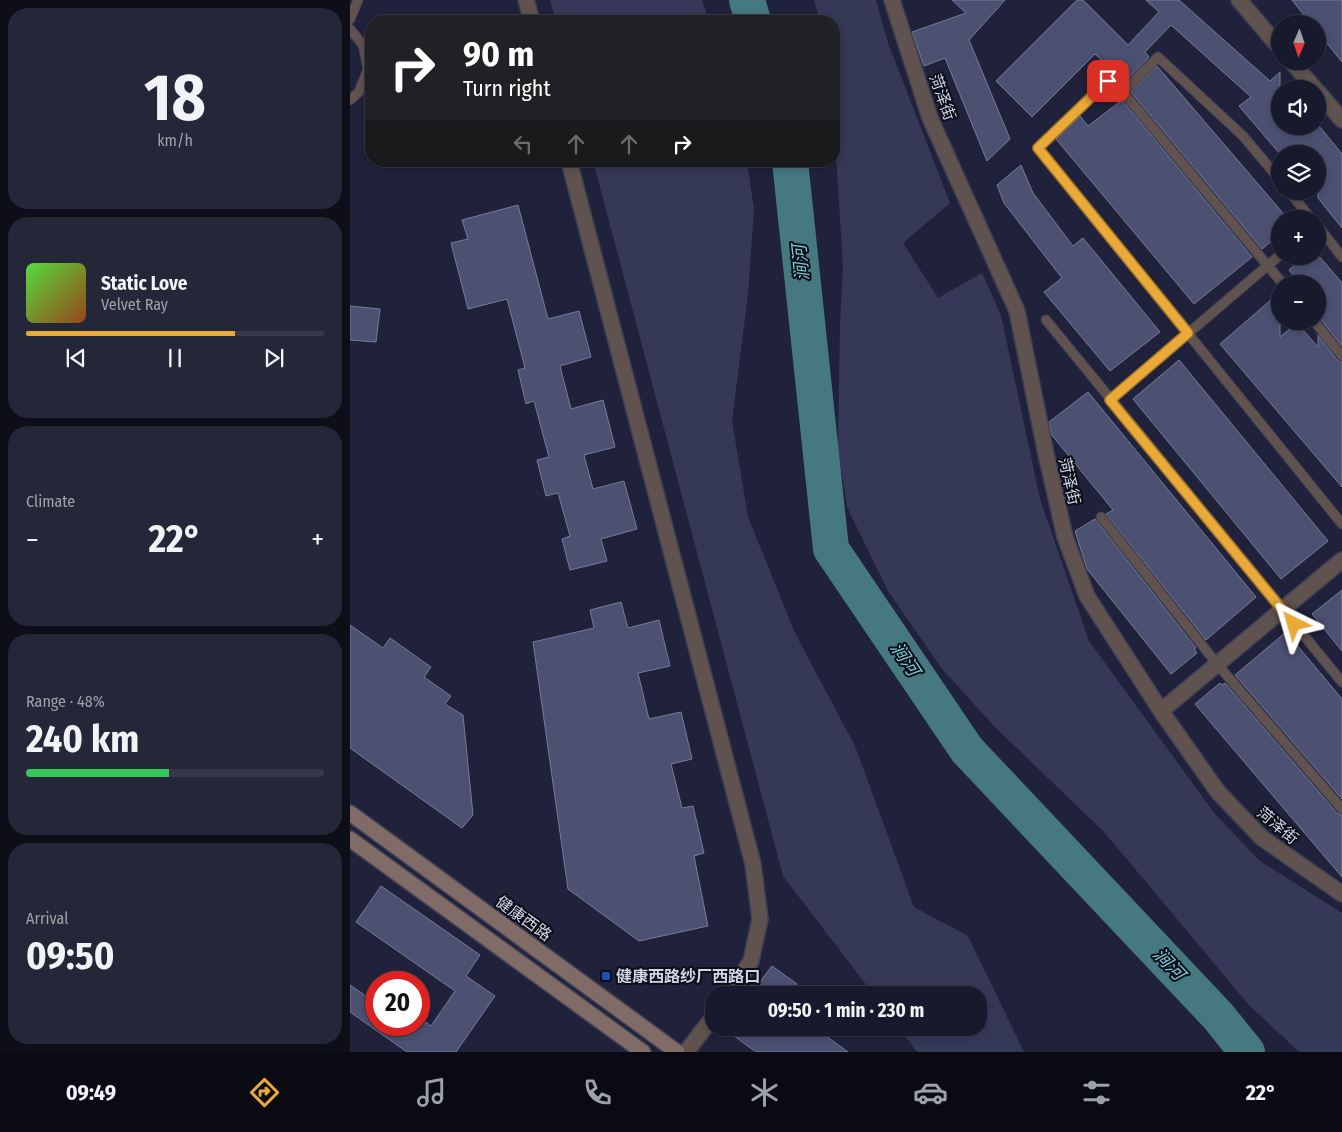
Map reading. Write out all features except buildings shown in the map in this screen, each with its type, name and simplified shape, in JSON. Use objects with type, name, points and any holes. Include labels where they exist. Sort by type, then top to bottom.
[{"type":"street","points":[[526,0],[530,15]]},
{"type":"street","name":"菏泽街","points":[[892,0],[930,118],[1017,311],[1065,537],[1087,596],[1161,711],[1218,792],[1262,838],[1342,894]]},
{"type":"street","points":[[1239,0],[1271,37]]},
{"type":"street","points":[[1299,70],[1307,80]]},
{"type":"street","points":[[1326,101],[1342,120]]},
{"type":"street","points":[[571,167],[753,864],[760,919],[751,961],[735,986]]},
{"type":"street","points":[[1161,711],[1342,560]]},
{"type":"street","name":"健康西路","points":[[350,813],[677,1052]]},
{"type":"street","points":[[350,840],[643,1052]]},
{"type":"street","points":[[686,1052],[705,1028]]},
{"type":"lane","points":[[350,20],[358,0]]},
{"type":"lane","points":[[350,29],[363,45],[365,55]]},
{"type":"lane","points":[[1123,92],[1158,57],[1243,136],[1271,169]]},
{"type":"lane","points":[[350,100],[359,92],[365,77]]},
{"type":"lane","points":[[1276,275],[1123,92],[1108,81],[1038,148],[1342,524]]},
{"type":"lane","points":[[1296,200],[1305,210]]},
{"type":"lane","points":[[1326,236],[1342,257]]},
{"type":"lane","points":[[1110,400],[1271,262]]},
{"type":"lane","points":[[1046,320],[1281,610],[1342,682]]},
{"type":"lane","points":[[1321,330],[1342,356]]},
{"type":"lane","points":[[1101,517],[1217,664],[1342,809]]},
{"type":"shaded area","points":[[550,0],[702,0],[707,15],[554,15]]},
{"type":"shaded area","points":[[814,0],[876,0],[888,43],[950,203],[903,243],[938,298],[982,273],[1001,315],[1040,499],[1089,641],[1215,814],[1260,861],[1342,913],[1342,1052],[1299,1052],[1249,1005],[1104,832],[994,726],[942,669],[888,591],[847,507],[838,449],[843,267],[837,167],[840,167],[840,15],[818,15]]},
{"type":"shaded area","points":[[595,167],[748,167],[754,209],[748,294],[732,421],[748,517],[795,633],[855,746],[914,907],[968,936],[1024,1052],[917,1052],[905,1036],[987,1036],[987,986],[867,986],[783,876]]},
{"type":"waterway","name":"涧河","points":[[747,0],[751,15]]},
{"type":"waterway","name":"涧河","points":[[791,167],[831,549],[967,750],[1218,1016],[1247,1052]]},
{"type":"place","name":"健康西路纱厂西路口","points":[[606,976]]},
{"type":"route","points":[[1108,81],[1038,148],[1188,333],[1110,400],[1294,624]]}]
